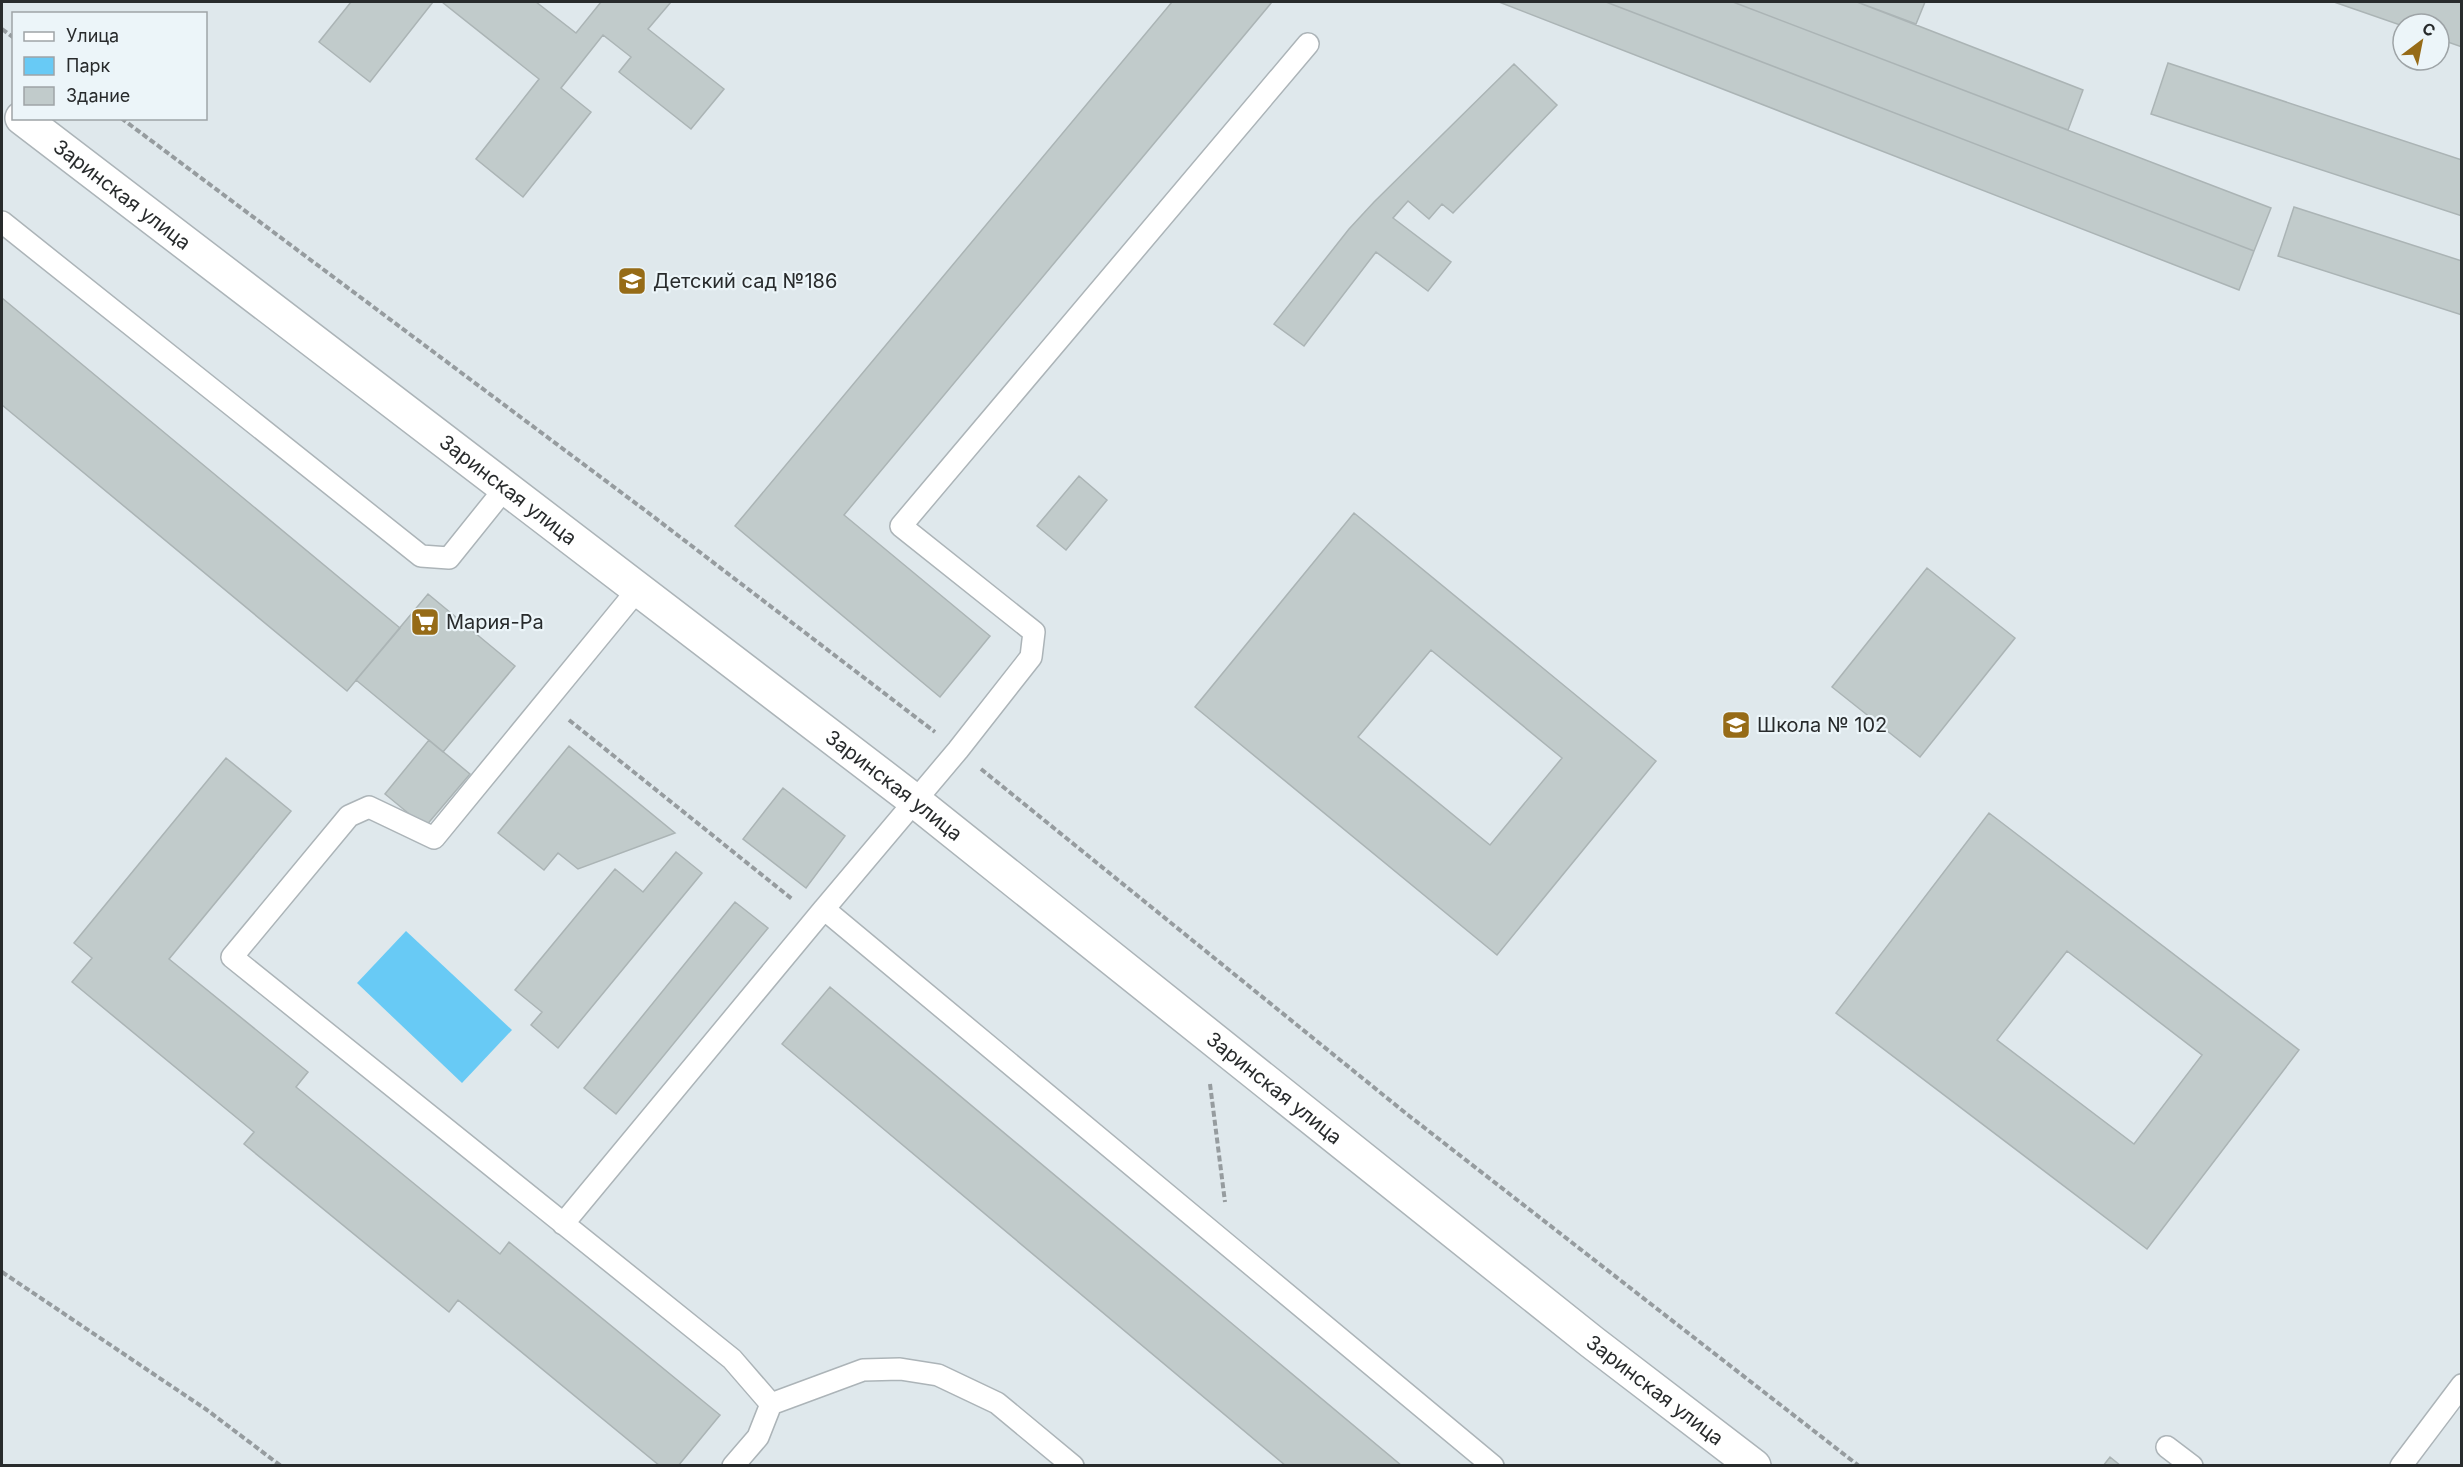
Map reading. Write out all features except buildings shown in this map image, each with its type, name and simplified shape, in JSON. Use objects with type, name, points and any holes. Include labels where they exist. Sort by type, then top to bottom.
[{"type":"street","name":"Заринская улица","points":[[25,120],[915,801],[1592,1342],[1754,1466]]},
{"type":"lane","points":[[563,1224],[958,750],[1031,657],[1034,632],[901,526],[1308,45]]},
{"type":"lane","points":[[2,222],[421,556],[449,558],[506,487]]},
{"type":"lane","points":[[639,588],[434,838],[369,807],[349,816],[232,957],[732,1359],[771,1404]]},
{"type":"lane","points":[[825,909],[1493,1466]]},
{"type":"lane","points":[[733,1466],[758,1437],[771,1404],[863,1370],[900,1369],[938,1375],[997,1403],[1073,1466]]},
{"type":"lane","points":[[2401,1466],[2462,1385]]},
{"type":"lane","points":[[2167,1446],[2192,1466]]},
{"type":"path","points":[[124,120],[646,511],[958,750],[1408,1115],[1859,1466]]},
{"type":"path","points":[[547,702],[789,898],[825,909]]},
{"type":"path","points":[[1210,1083],[1231,1247]]},
{"type":"path","points":[[2,1272],[207,1410],[281,1466]]},
{"type":"green space","points":[[406,931],[512,1030],[462,1083],[357,983]]},
{"type":"place","name":"Детский сад №186","points":[[632,281]]},
{"type":"place","name":"Мария-Ра","points":[[425,622]]},
{"type":"place","name":"Школа № 102","points":[[1736,725]]}]
